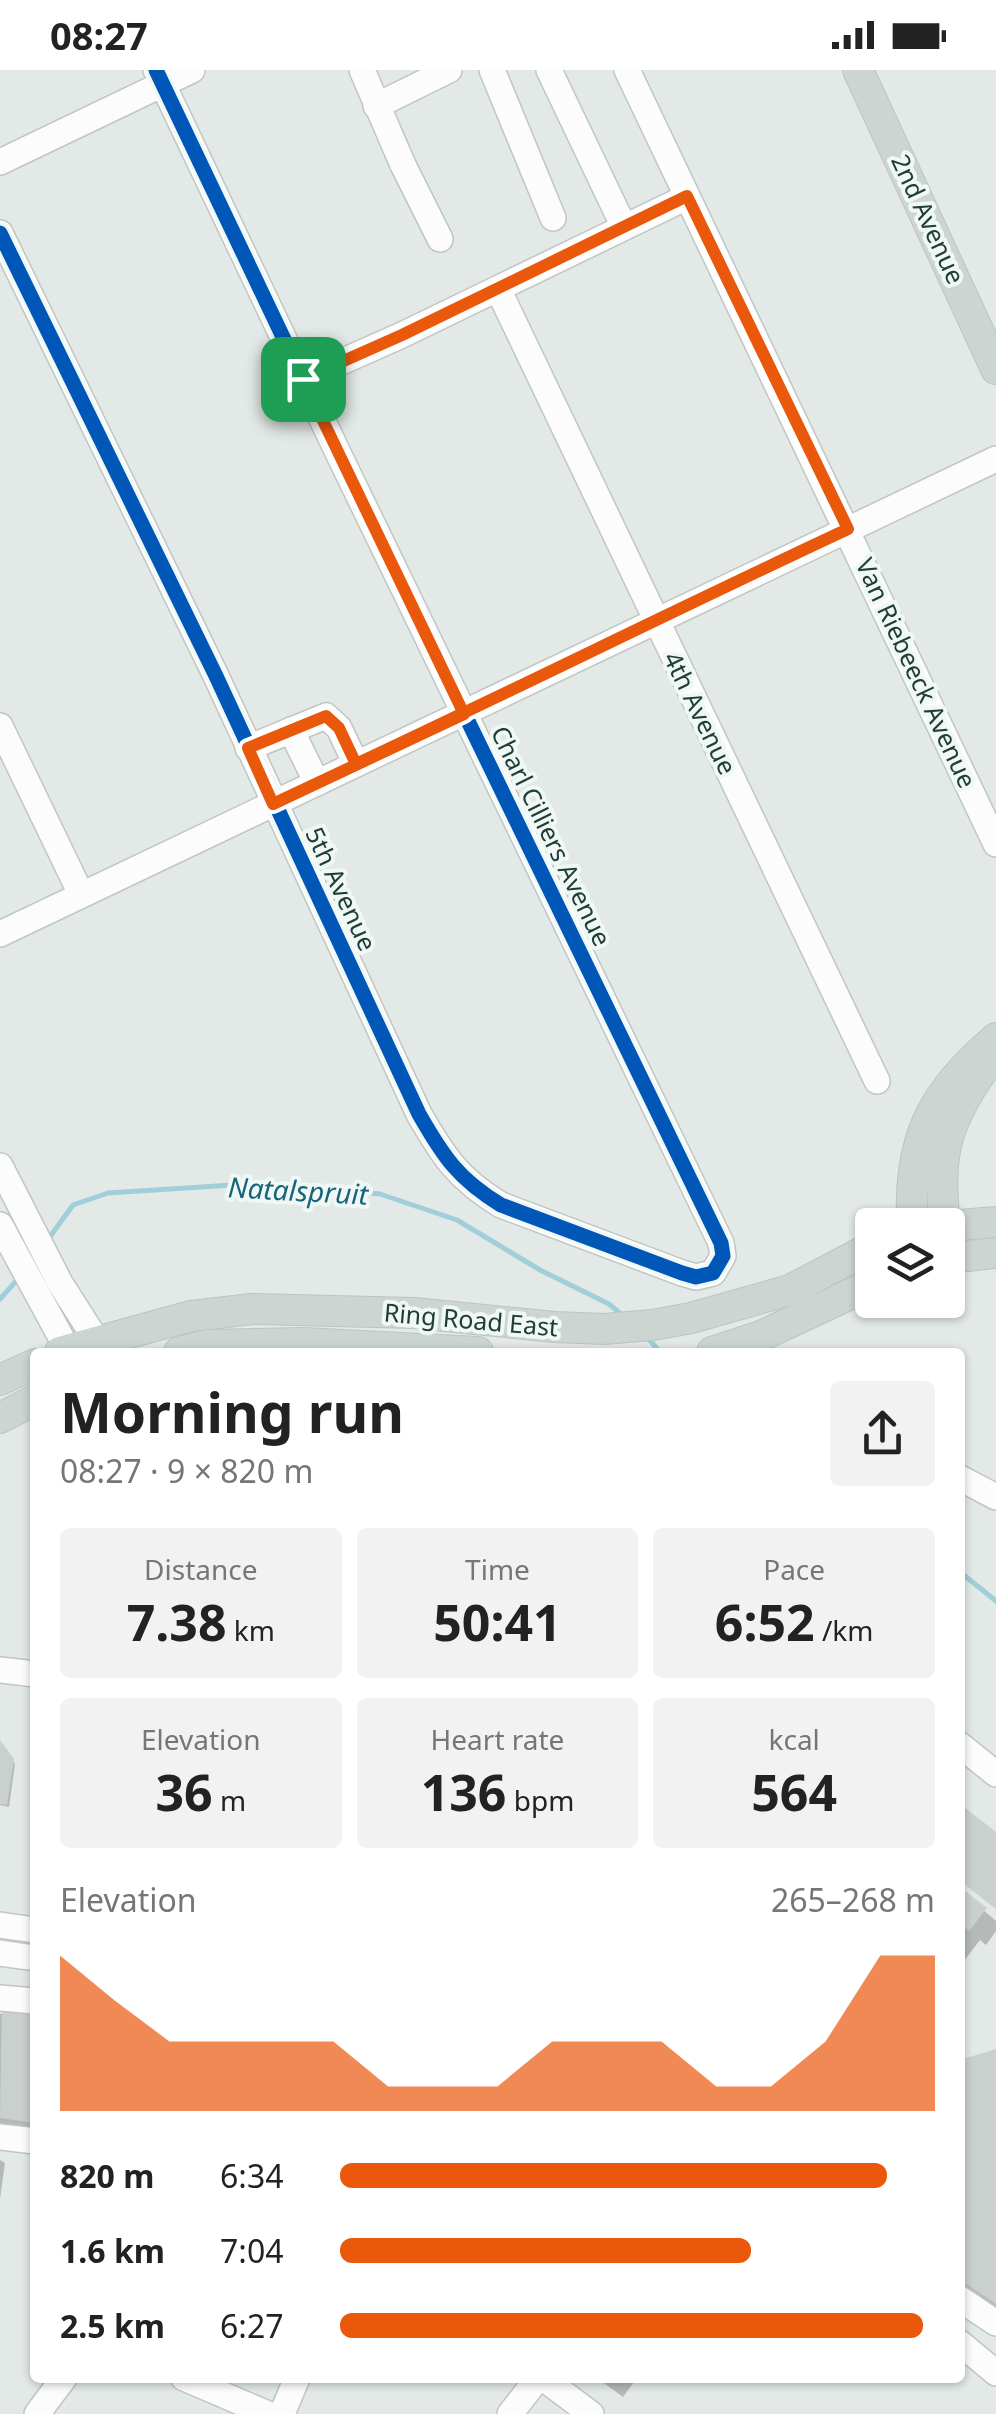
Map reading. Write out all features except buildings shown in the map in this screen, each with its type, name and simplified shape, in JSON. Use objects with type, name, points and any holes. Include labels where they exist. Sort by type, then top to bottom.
[{"type":"main road","name":"2nd Avenue","points":[[858,70],[996,369]]},
{"type":"main road","name":"2nd Avenue","points":[[875,70],[943,207],[996,327]]},
{"type":"main road","points":[[913,1208],[921,1136],[933,1108],[966,1063],[995,1041]]},
{"type":"main road","points":[[944,1208],[942,1153],[953,1118],[995,1041]]},
{"type":"main road","points":[[965,1224],[996,1222]]},
{"type":"main road","points":[[965,1257],[996,1254]]},
{"type":"main road","name":"Ring Road East","points":[[100,1346],[191,1316],[252,1309],[414,1313],[604,1329],[691,1318],[790,1290],[855,1256]]},
{"type":"main road","points":[[726,1348],[761,1336],[855,1292]]},
{"type":"main road","name":"Ring Road East","points":[[198,1348],[304,1342],[402,1348]]},
{"type":"main road","points":[[0,1380],[30,1366]]},
{"type":"main road","points":[[0,1418],[30,1403]]},
{"type":"street","points":[[0,162],[160,77],[192,70]]},
{"type":"street","points":[[362,70],[440,239]]},
{"type":"street","points":[[376,106],[450,70]]},
{"type":"street","points":[[492,70],[553,218]]},
{"type":"street","points":[[549,70],[623,225]]},
{"type":"street","name":"Van Riebeeck Avenue","points":[[627,70],[996,844]]},
{"type":"street","name":"Charl Cilliers Avenue","points":[[160,77],[721,1244]]},
{"type":"street","points":[[303,379],[687,196]]},
{"type":"street","name":"5th Avenue","points":[[0,233],[419,1114],[444,1158],[458,1175],[501,1204],[682,1273],[713,1274],[723,1256],[721,1244]]},
{"type":"street","name":"4th Avenue","points":[[498,289],[878,1081]]},
{"type":"street","points":[[0,934],[996,459]]},
{"type":"street","points":[[248,748],[324,716],[332,718],[356,764]]},
{"type":"street","points":[[0,726],[81,894]]},
{"type":"street","points":[[292,730],[317,783]]},
{"type":"street","points":[[0,1166],[27,1217],[64,1348]]},
{"type":"street","points":[[2,1230],[100,1346]]},
{"type":"street","points":[[468,1318],[468,1348]]},
{"type":"street","points":[[965,1481],[996,1497]]},
{"type":"street","points":[[0,1670],[30,1673]]},
{"type":"street","points":[[965,1749],[996,1774]]},
{"type":"street","points":[[0,1925],[30,1929]]},
{"type":"street","points":[[0,1953],[30,1957]]},
{"type":"street","points":[[0,1998],[30,2001]]},
{"type":"street","points":[[0,2136],[30,2140]]},
{"type":"street","points":[[965,2301],[996,2322]]},
{"type":"street","points":[[965,2347],[996,2373]]},
{"type":"street","points":[[37,2414],[60,2383]]},
{"type":"street","points":[[196,2383],[268,2414]]},
{"type":"street","points":[[282,2414],[295,2383]]},
{"type":"street","points":[[510,2414],[537,2383]]},
{"type":"street","points":[[545,2383],[564,2406],[591,2414]]},
{"type":"waterway","name":"Natalspruit","points":[[49,1238],[73,1205],[108,1193],[264,1183],[380,1194],[457,1220],[540,1270],[609,1304],[623,1316]]},
{"type":"waterway","name":"Natalspruit","points":[[0,1299],[18,1279]]},
{"type":"waterway","name":"Natalspruit","points":[[646,1336],[656,1348]]},
{"type":"waterway","name":"Natalspruit","points":[[965,1576],[996,1601]]},
{"type":"cycle path","points":[[0,233],[216,676],[419,1114],[444,1154],[473,1186],[501,1205],[682,1273],[696,1277],[713,1273],[723,1256],[721,1243],[156,70]]},
{"type":"route","points":[[303,379],[464,714],[273,804],[248,748],[326,716],[339,728],[356,764],[464,714],[655,619],[848,529],[687,196],[303,379]]}]
